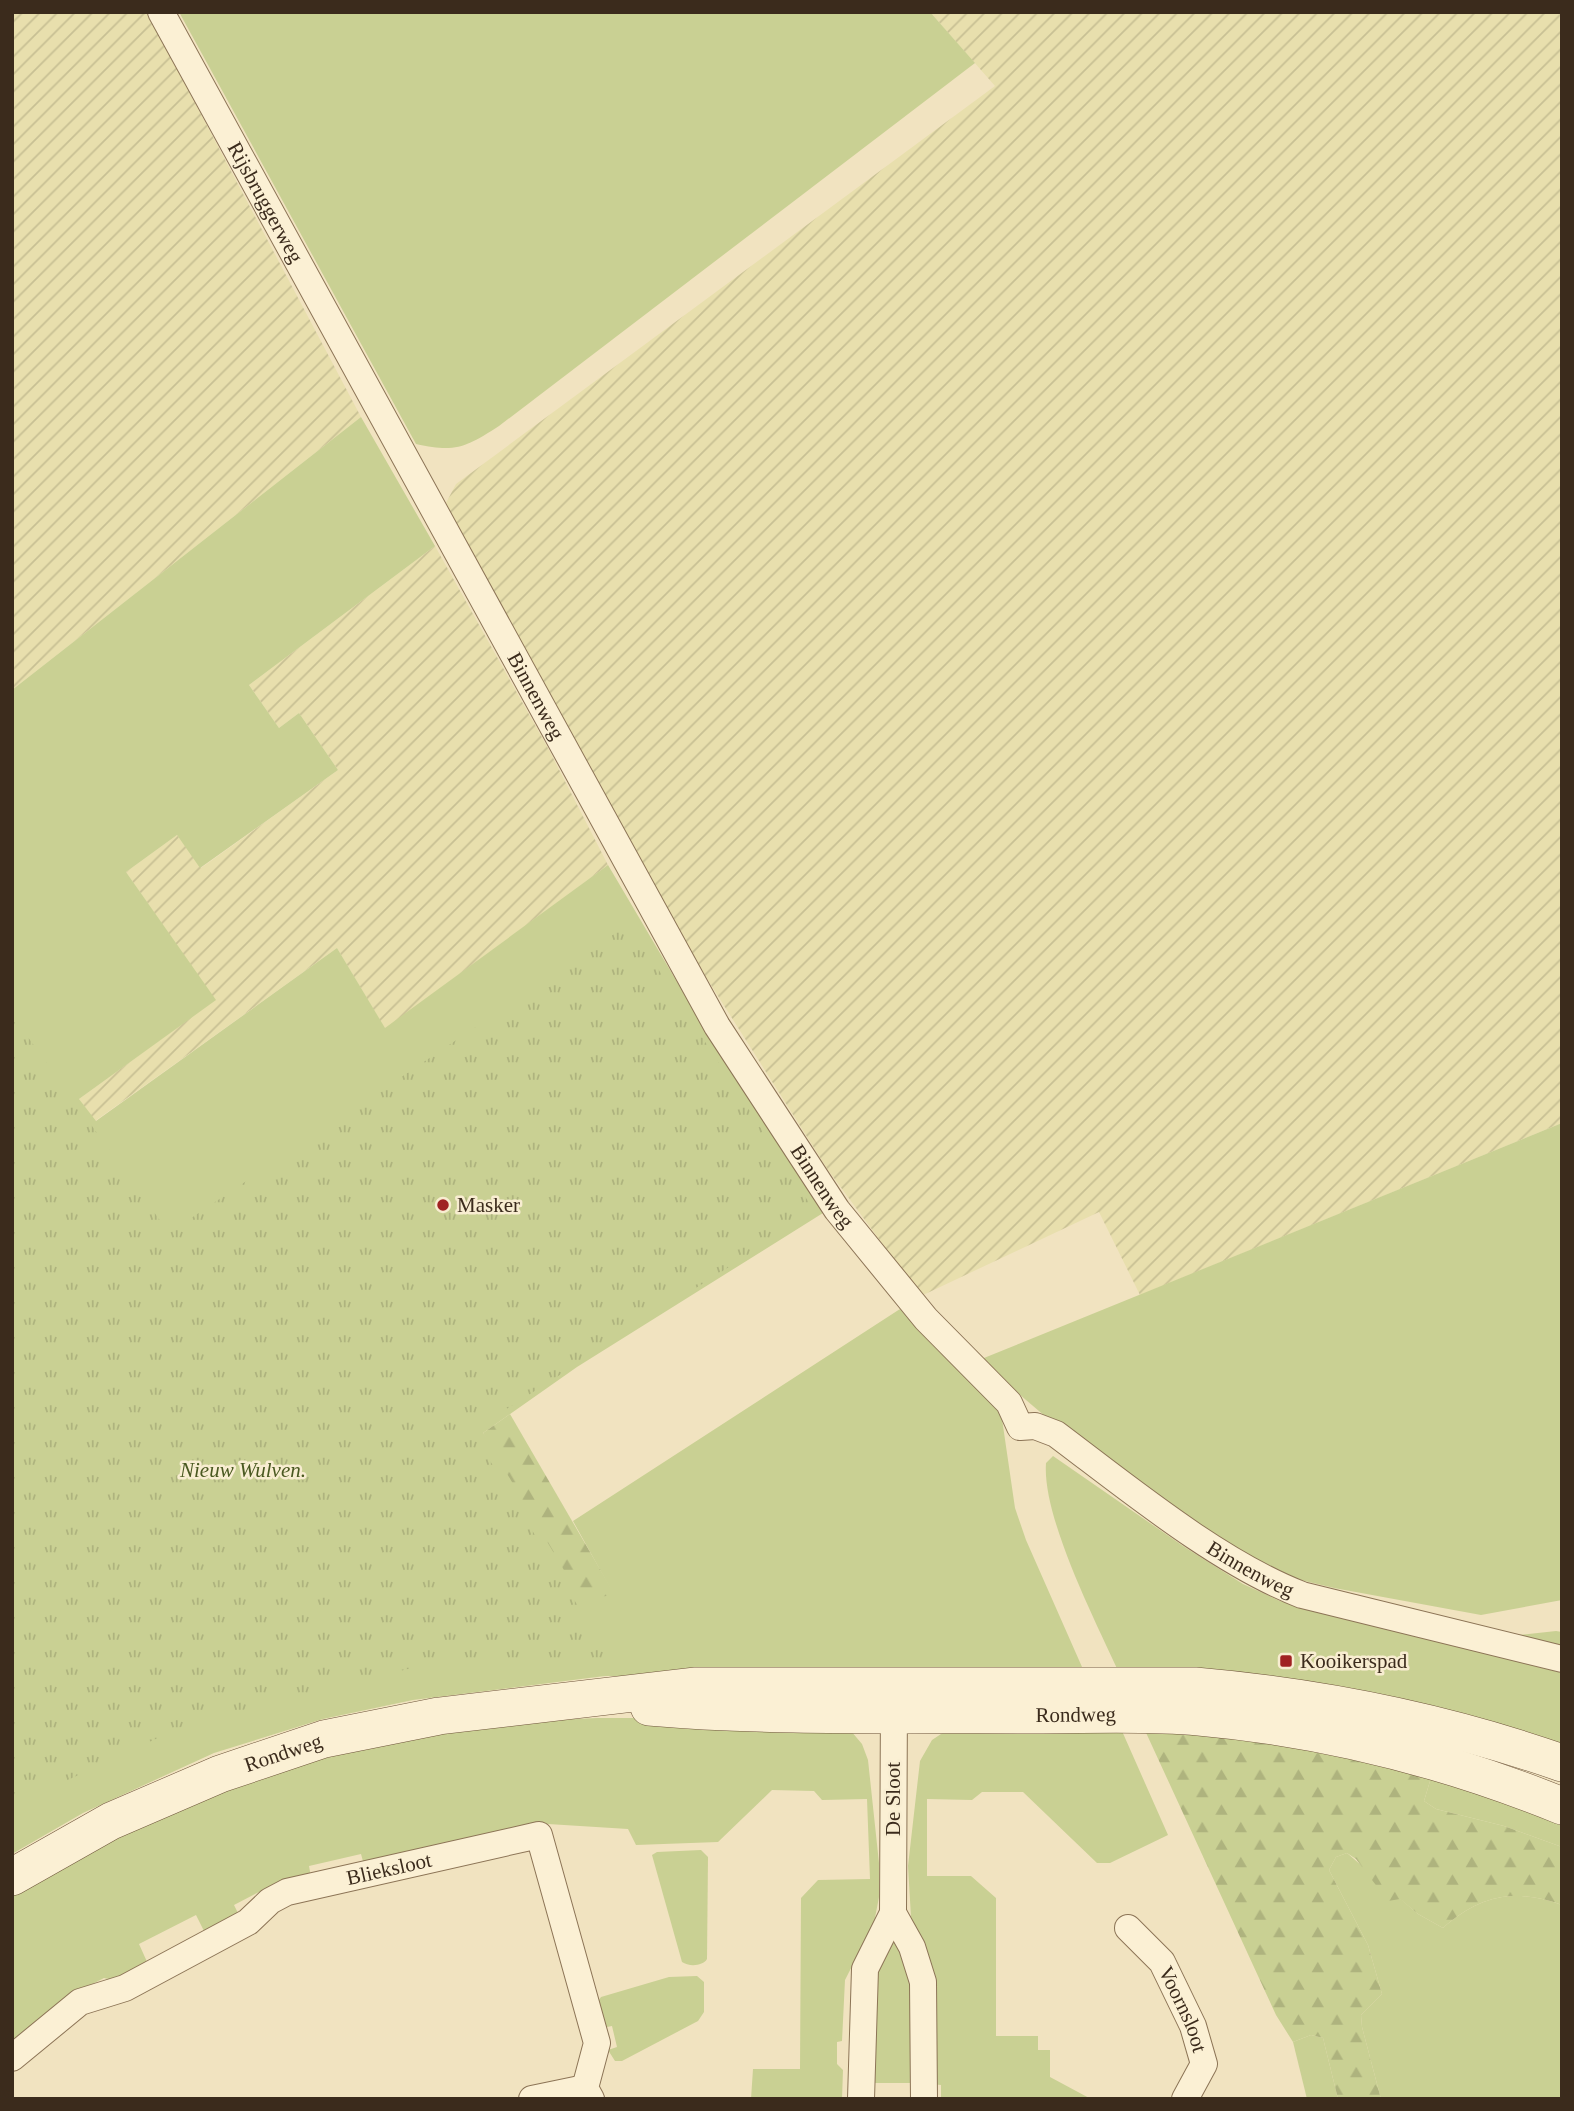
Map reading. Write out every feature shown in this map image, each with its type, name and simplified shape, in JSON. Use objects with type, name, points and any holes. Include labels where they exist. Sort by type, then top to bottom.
[{"type":"main road","name":"Rondweg","points":[[12,1877],[69,1843],[166,1796],[276,1754],[324,1739],[413,1720],[497,1708],[578,1702],[694,1711],[1195,1686],[1284,1694],[1382,1711],[1485,1738],[1562,1762]]},
{"type":"main road","name":"Rondweg","points":[[894,1699],[1236,1721],[1383,1748],[1480,1776],[1562,1806]]},
{"type":"street","name":"Rijsbruggerweg","points":[[161,12],[369,393]]},
{"type":"street","name":"Binnenweg","points":[[369,393],[665,936],[777,1122],[872,1256],[926,1319],[1009,1403],[1020,1427],[1035,1426],[1056,1434],[1214,1548],[1283,1588],[1562,1659]]},
{"type":"street","name":"De Sloot","points":[[861,2099],[865,1969],[893,1913],[894,1699]]},
{"type":"street","name":"Blieksloot","points":[[12,2058],[80,2002],[125,1988],[248,1922],[270,1901],[287,1892],[539,1835],[597,2043],[588,2094]]},
{"type":"street","name":"De Sloot","points":[[893,1913],[912,1947],[923,1982],[924,2099]]},
{"type":"street","name":"Voornsloot","points":[[1128,1928],[1162,1962],[1193,2025],[1204,2064],[1185,2099]]},
{"type":"street","points":[[532,2099],[588,2094]]},
{"type":"shaded area","points":[[12,12],[147,12],[361,417],[12,690]]},
{"type":"shaded area","points":[[930,12],[1562,12],[1562,1123],[1140,1295],[1099,1212],[921,1296],[828,1170],[656,898],[446,503],[456,484],[995,86]]},
{"type":"shaded area","points":[[435,546],[549,750],[608,865],[385,1029],[337,948],[95,1121],[79,1099],[215,1000],[126,872],[177,835],[201,868],[338,770],[299,713],[279,728],[249,685]]},
{"type":"green space","points":[[179,12],[930,12],[975,63],[499,426],[469,443],[441,448],[416,444]]},
{"type":"green space","points":[[361,417],[435,546],[249,685],[279,728],[299,713],[338,770],[200,868],[177,835],[126,872],[216,1000],[79,1099],[96,1121],[337,948],[385,1028],[608,865],[709,1036],[823,1213],[577,1367],[483,1433],[614,1595],[573,1521],[900,1309],[1001,1412],[1015,1508],[1026,1540],[1086,1676],[605,1676],[413,1700],[323,1719],[214,1753],[83,1813],[12,1854],[12,690]]},
{"type":"green space","name":"Nieuw Wulven.","points":[[629,924],[815,1212],[472,1431],[610,1659],[428,1664],[190,1723],[12,1806],[12,1015],[169,1233]]},
{"type":"green space","points":[[1562,1123],[1562,1600],[1481,1615],[1284,1576],[1249,1560],[1046,1417],[979,1360]]},
{"type":"green space","points":[[510,1414],[615,1595],[581,1599],[483,1433]]},
{"type":"green space","points":[[1053,1456],[1186,1548],[1243,1584],[1280,1601],[1562,1673],[1562,1752],[1121,1677],[1073,1571],[1053,1512],[1047,1486],[1046,1463]]},
{"type":"green space","points":[[1562,1632],[1562,1649],[1519,1635]]},
{"type":"green space","points":[[597,1718],[696,1718],[851,1731],[862,1744],[868,1760],[879,1863],[879,1897],[874,1923],[845,1980],[842,2041],[837,2042],[837,2064],[843,2070],[842,2099],[751,2099],[753,2069],[800,2069],[801,1898],[818,1880],[870,1879],[867,1799],[822,1800],[814,1791],[772,1790],[718,1842],[636,1845],[628,1829],[548,1824],[364,1865],[361,1854],[309,1866],[311,1877],[261,1894],[259,1892],[234,1905],[241,1919],[205,1933],[196,1915],[139,1944],[148,1964],[117,1981],[104,1978],[73,1994],[12,2046],[12,1895],[81,1854],[181,1807],[296,1766],[413,1738],[473,1728]]},
{"type":"green space","points":[[1118,1722],[1168,1835],[1110,1863],[1097,1863],[1023,1792],[982,1792],[972,1800],[927,1799],[927,1876],[971,1876],[996,1898],[996,2036],[1038,2036],[1038,2050],[1050,2050],[1050,2077],[1091,2099],[941,2099],[941,2085],[930,2084],[927,1953],[911,1917],[908,1866],[920,1761],[932,1740],[947,1730]]},
{"type":"green space","points":[[1142,1724],[1266,1737],[1433,1771],[1424,1801],[1436,1809],[1504,1826],[1562,1847],[1562,1905],[1529,1897],[1499,1898],[1471,1908],[1443,1928],[1418,1914],[1400,1899],[1388,1901],[1356,1859],[1347,1853],[1336,1857],[1329,1870],[1368,1945],[1382,1994],[1361,2015],[1381,2099],[1338,2099],[1323,2038],[1311,2035],[1293,2042],[1276,2015]]},
{"type":"green space","points":[[1433,1771],[1562,1821],[1562,1847],[1504,1826],[1436,1809],[1424,1801]]},
{"type":"green space","points":[[701,1850],[708,1857],[707,1959],[692,1965],[682,1962],[652,1855],[657,1852]]},
{"type":"green space","points":[[1347,1853],[1418,1914],[1443,1928],[1471,1908],[1499,1898],[1529,1897],[1562,1905],[1562,2099],[1381,2099],[1361,2015],[1382,1994],[1368,1945],[1329,1870],[1336,1857]]},
{"type":"green space","points":[[895,1940],[913,1971],[914,2083],[869,2083],[871,1981],[886,1943]]},
{"type":"green space","points":[[697,1976],[704,1982],[704,2012],[698,2021],[622,2061],[615,2061],[608,2050],[617,2047],[612,2026],[602,2028],[597,2003],[601,1997],[669,1977]]},
{"type":"green space","points":[[1311,2035],[1323,2038],[1338,2099],[1307,2099],[1293,2042]]},
{"type":"place","name":"Masker","points":[[443,1205]]},
{"type":"place","name":"Kooikerspad","points":[[1286,1661]]}]
